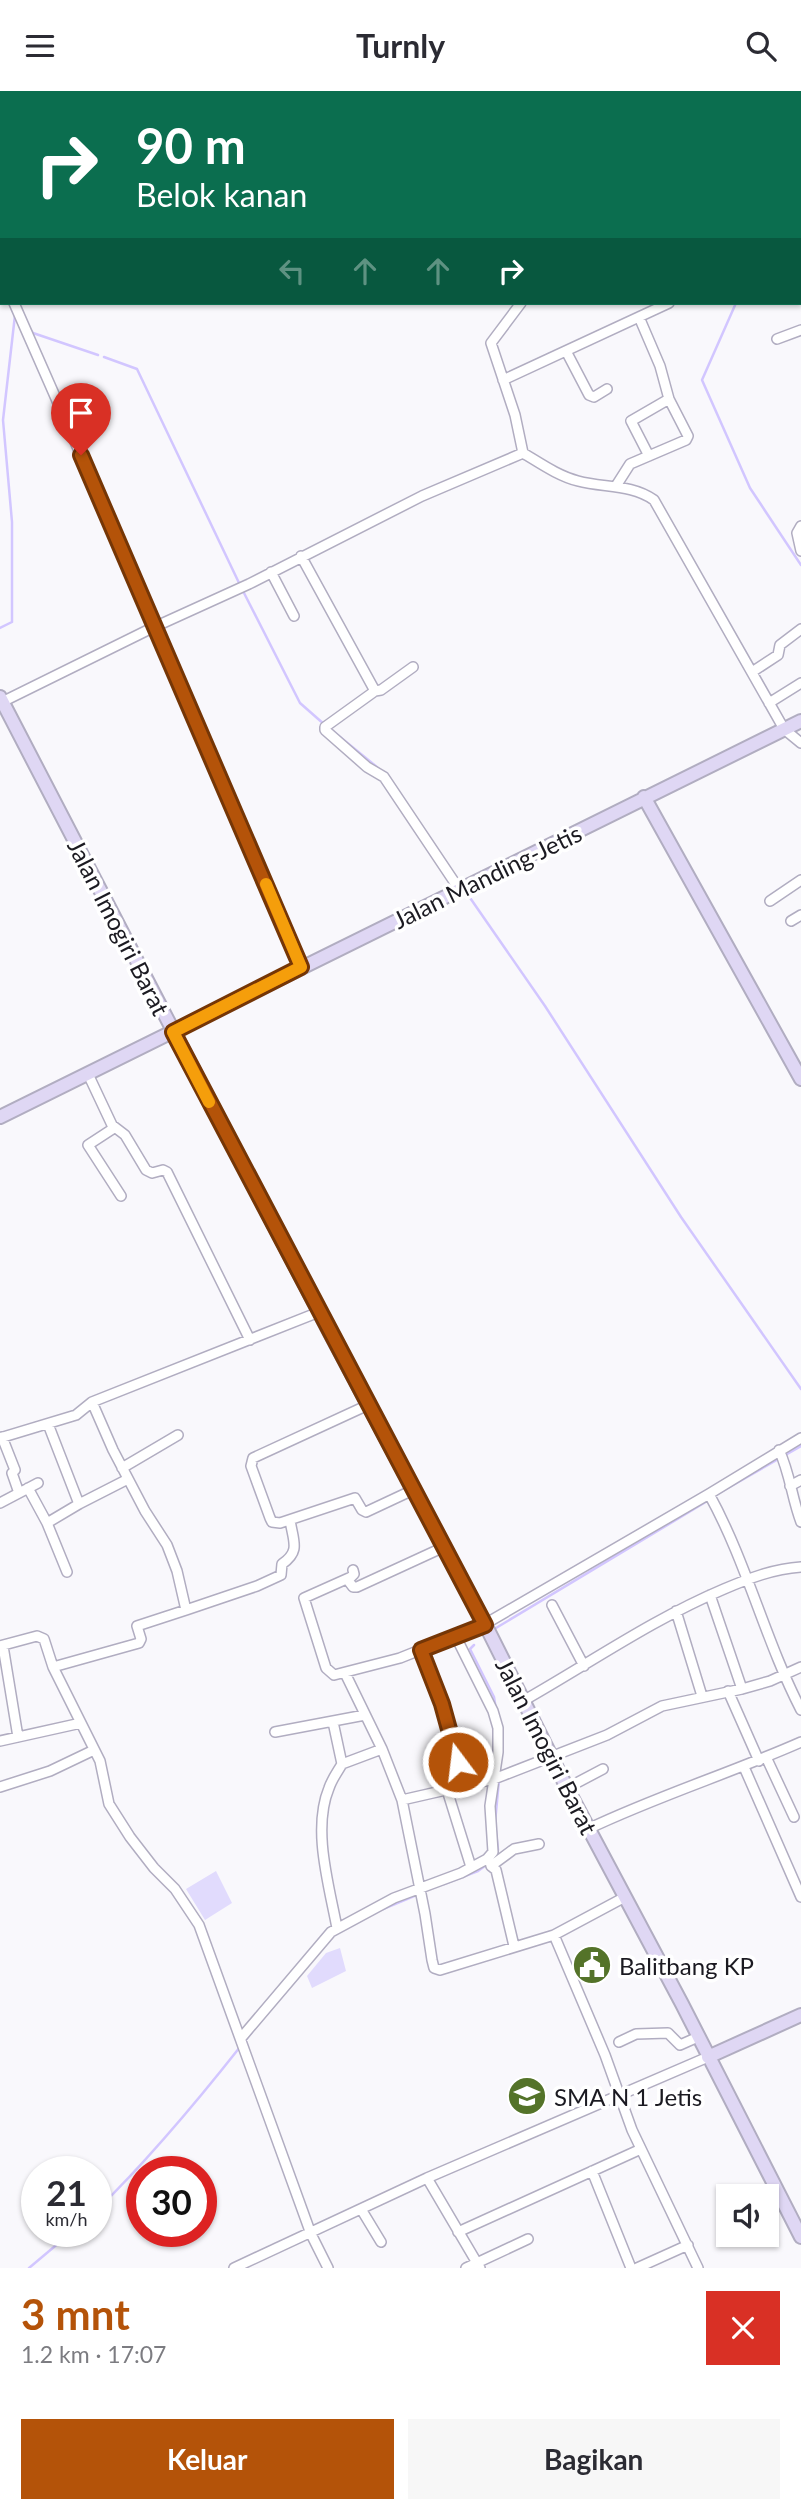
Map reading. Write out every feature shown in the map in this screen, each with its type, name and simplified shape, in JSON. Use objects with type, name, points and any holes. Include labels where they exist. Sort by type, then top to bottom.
[{"type":"main road","name":"Jalan Imogiri Barat","points":[[1,700],[485,1625],[801,2237]]},
{"type":"main road","name":"Jalan Manding-Jetis","points":[[0,1117],[801,721]]},
{"type":"main road","points":[[644,797],[801,1079]]},
{"type":"main road","points":[[708,2057],[801,2015]]},
{"type":"street","points":[[15,305],[156,626],[301,967]]},
{"type":"street","points":[[520,305],[491,343],[515,415],[523,453],[578,481],[618,481],[657,503],[784,729],[801,743]]},
{"type":"street","points":[[503,380],[665,305]]},
{"type":"street","points":[[618,481],[630,464],[688,438],[669,399],[660,366],[639,317]]},
{"type":"street","points":[[777,339],[801,330]]},
{"type":"street","points":[[566,351],[589,395],[594,397],[607,389]]},
{"type":"street","points":[[649,456],[631,421],[669,399]]},
{"type":"street","points":[[1,700],[271,572],[422,496],[523,453]]},
{"type":"street","points":[[801,527],[797,533],[801,551]]},
{"type":"street","points":[[301,556],[375,691]]},
{"type":"street","points":[[271,572],[294,616]]},
{"type":"street","points":[[752,672],[778,655],[780,645],[801,629]]},
{"type":"street","points":[[413,667],[331,722],[325,730],[367,767],[384,777],[462,888]]},
{"type":"street","points":[[769,703],[801,683]]},
{"type":"street","points":[[770,901],[801,880]]},
{"type":"street","points":[[791,921],[801,915]]},
{"type":"street","points":[[88,1074],[114,1128],[125,1135],[149,1173],[163,1170],[167,1172],[250,1340]]},
{"type":"street","points":[[114,1128],[88,1145],[121,1196]]},
{"type":"street","points":[[67,1572],[47,1523],[24,1490],[1,1438],[76,1415],[92,1402],[319,1312]]},
{"type":"street","points":[[92,1402],[122,1468],[167,1545],[177,1571],[186,1610]]},
{"type":"street","points":[[368,1405],[253,1458],[251,1461],[260,1493],[272,1522],[276,1524],[290,1520],[353,1498],[366,1512],[413,1490]]},
{"type":"street","points":[[48,1425],[79,1504]]},
{"type":"street","points":[[122,1468],[178,1435]]},
{"type":"street","points":[[353,1570],[353,1576],[304,1598],[326,1668],[334,1675],[421,1650],[485,1625],[712,1499],[782,1455],[801,1437]]},
{"type":"street","points":[[782,1455],[801,1522]]},
{"type":"street","points":[[47,1523],[128,1479]]},
{"type":"street","points":[[790,1486],[801,1480]]},
{"type":"street","points":[[0,1503],[38,1483]]},
{"type":"street","points":[[712,1499],[748,1579],[783,1675],[801,1710]]},
{"type":"street","points":[[53,1667],[139,1643],[141,1639],[137,1626],[281,1575],[282,1564],[291,1559],[294,1551],[290,1520]]},
{"type":"street","points":[[347,1579],[353,1587],[357,1587],[444,1547]]},
{"type":"street","points":[[523,1701],[676,1611],[748,1579],[780,1569],[801,1567]]},
{"type":"street","points":[[710,1595],[742,1689]]},
{"type":"street","points":[[552,1605],[584,1666]]},
{"type":"street","points":[[676,1611],[702,1696]]},
{"type":"street","points":[[18,1737],[1,1646],[40,1636],[44,1639],[53,1667],[103,1772],[108,1804],[130,1837],[175,1889],[199,1925],[312,2234],[328,2268]]},
{"type":"street","points":[[456,1637],[496,1720],[498,1778],[490,1806],[494,1845],[490,1862]]},
{"type":"street","points":[[421,1650],[442,1704],[464,1786]]},
{"type":"street","points":[[402,1800],[498,1778],[607,1735],[662,1706],[742,1689],[801,1667]]},
{"type":"street","points":[[345,1674],[382,1749],[402,1800],[434,1968],[446,1969],[554,1935],[625,1897]]},
{"type":"street","points":[[728,1691],[794,1817]]},
{"type":"street","points":[[275,1732],[365,1715]]},
{"type":"street","points":[[333,1722],[342,1764]]},
{"type":"street","points":[[0,1741],[81,1723]]},
{"type":"street","points":[[588,1829],[626,1811],[744,1767],[801,1742]]},
{"type":"street","points":[[337,1928],[323,1852],[324,1812],[328,1789],[342,1764],[382,1749]]},
{"type":"street","points":[[0,1787],[50,1771],[94,1750]]},
{"type":"street","points":[[744,1767],[801,1897]]},
{"type":"street","points":[[567,1788],[603,1769]]},
{"type":"street","points":[[447,1790],[471,1867]]},
{"type":"street","points":[[243,2042],[318,1947],[337,1928],[419,1889],[490,1862],[514,1849],[539,1844]]},
{"type":"street","points":[[490,1862],[496,1870],[514,1946]]},
{"type":"street","points":[[554,1935],[641,2149],[698,2268]]},
{"type":"street","points":[[619,2042],[636,2034],[668,2033],[678,2045],[698,2037]]},
{"type":"street","points":[[234,2268],[312,2234],[426,2178],[708,2057]]},
{"type":"street","points":[[458,2232],[641,2149]]},
{"type":"street","points":[[592,2171],[631,2268]]},
{"type":"street","points":[[426,2178],[478,2266]]},
{"type":"street","points":[[361,2209],[382,2242]]},
{"type":"street","points":[[466,2268],[478,2266],[528,2239]]},
{"type":"street","points":[[637,2268],[688,2245]]},
{"type":"shaded area","points":[[216,1871],[232,1903],[205,1920],[186,1889]]},
{"type":"shaded area","points":[[340,1948],[346,1971],[312,1988],[307,1976],[326,1953]]},
{"type":"waterway","points":[[735,305],[702,380],[750,488],[801,565]]},
{"type":"waterway","points":[[0,628],[12,622],[12,522],[3,420],[15,315]]},
{"type":"waterway","points":[[30,329],[33,333],[98,355]]},
{"type":"waterway","points":[[104,357],[137,369],[240,585]]},
{"type":"waterway","points":[[243,591],[300,703],[325,725]]},
{"type":"waterway","points":[[329,728],[388,776]]},
{"type":"waterway","points":[[466,892],[545,1006],[681,1217],[801,1389]]},
{"type":"waterway","points":[[714,1496],[801,1446]]},
{"type":"waterway","points":[[496,1628],[709,1500]]},
{"type":"waterway","points":[[474,1645],[470,1649],[494,1697],[496,1710]]},
{"type":"waterway","points":[[494,1859],[498,1850],[495,1823],[499,1780]]},
{"type":"waterway","points":[[444,1884],[478,1871],[489,1863]]},
{"type":"waterway","points":[[383,1909],[419,1894]]},
{"type":"waterway","points":[[244,2042],[255,2028]]},
{"type":"waterway","points":[[112,2195],[171,2131],[240,2047]]},
{"type":"waterway","points":[[29,2268],[54,2247]]},
{"type":"slow traffic","points":[[209,1102],[173,1032],[301,967],[266,884]]},
{"type":"place","name":"Balitbang KP","points":[[592,1965]]},
{"type":"place","name":"SMA N 1 Jetis","points":[[527,2096]]},
{"type":"route","points":[[81,455],[301,967],[173,1032],[485,1625],[421,1650],[442,1704],[458,1762]]}]
